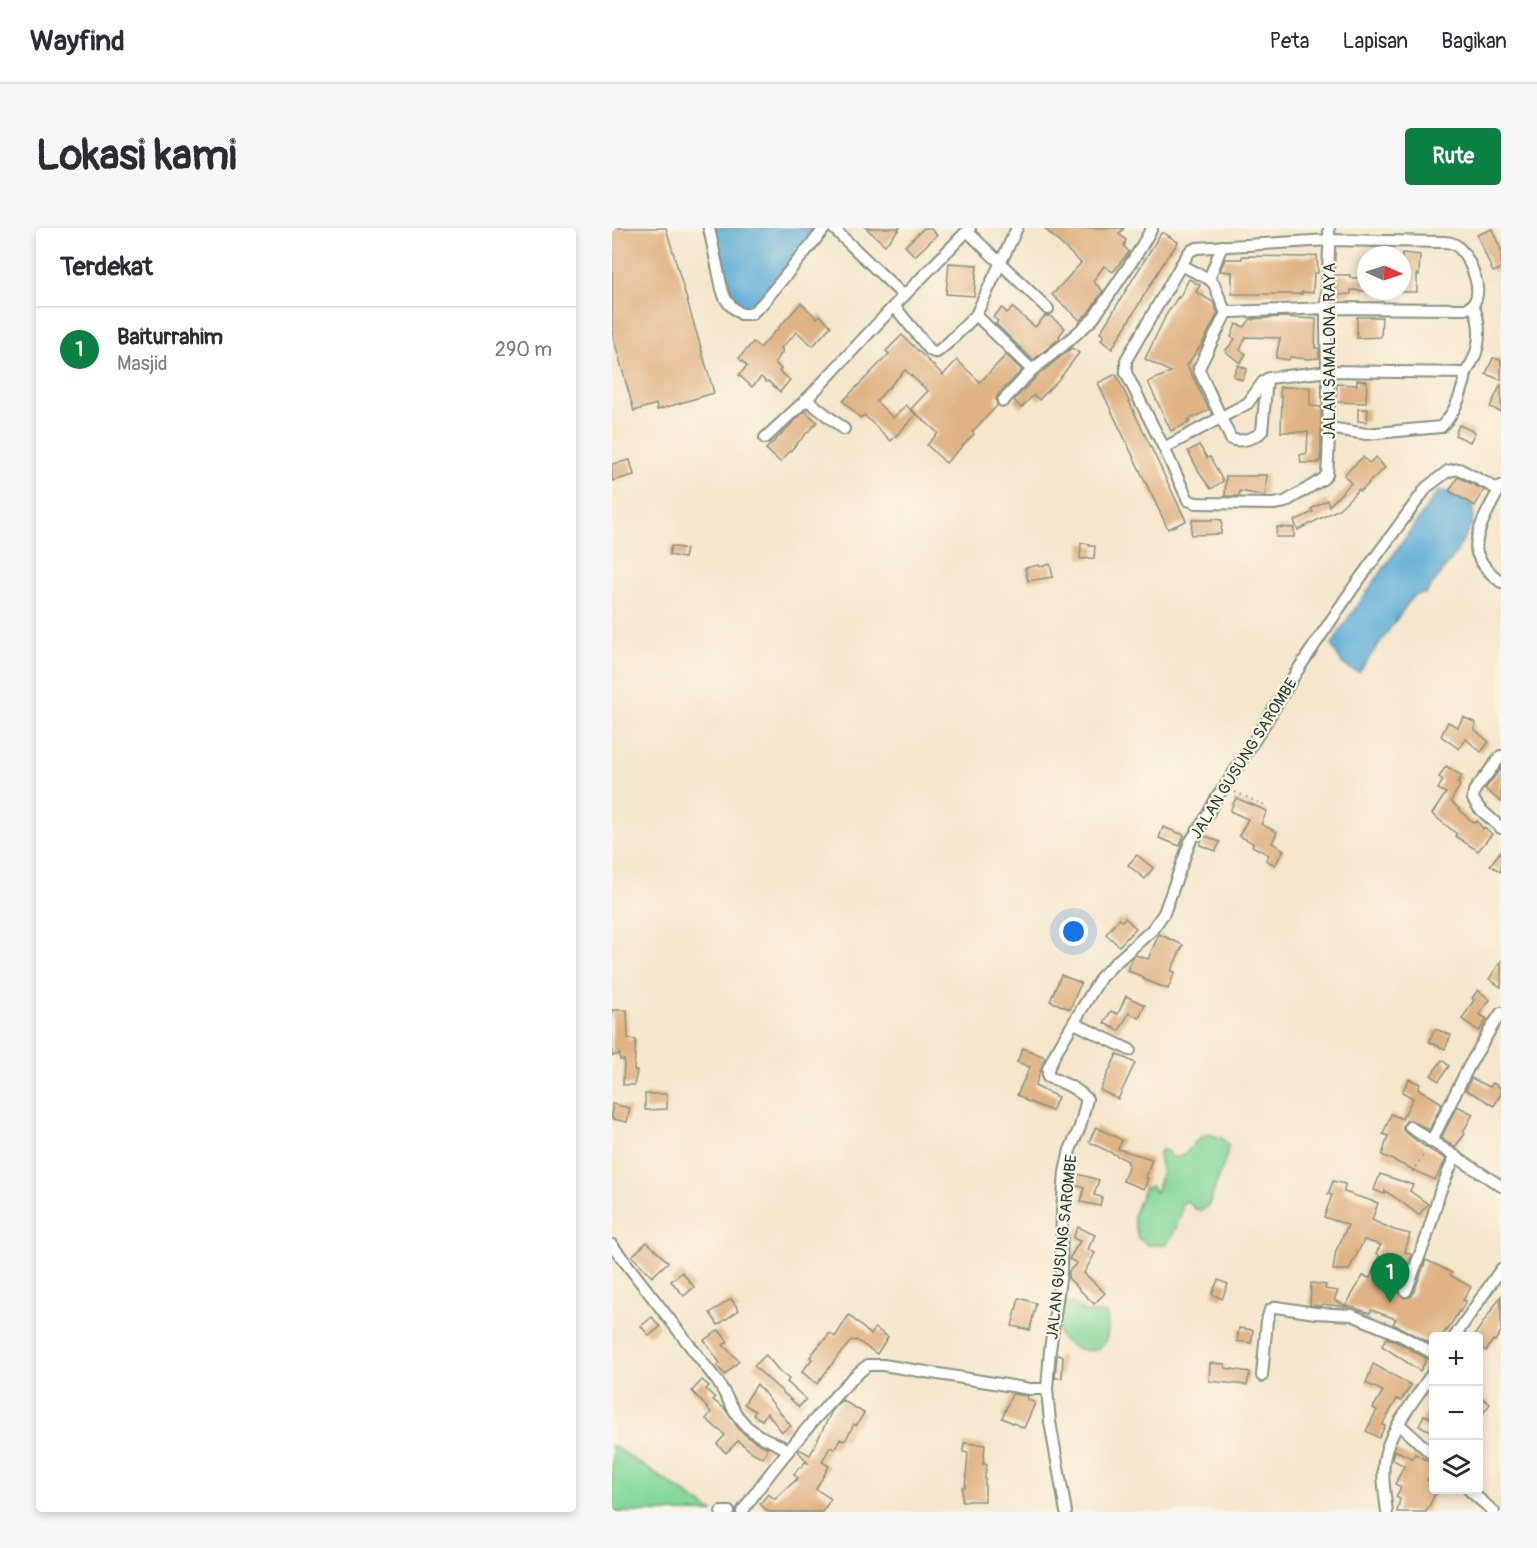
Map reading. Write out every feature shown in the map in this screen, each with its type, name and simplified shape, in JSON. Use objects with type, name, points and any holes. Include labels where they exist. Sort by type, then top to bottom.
[{"type":"street","points":[[709,228],[725,298],[736,311],[741,314],[751,314],[762,304],[825,228]]},
{"type":"street","points":[[833,228],[904,296]]},
{"type":"street","points":[[894,306],[930,350],[937,352],[976,315],[1017,228]]},
{"type":"street","points":[[1003,401],[1032,370],[1093,319],[1152,228]]},
{"type":"street","name":"JALAN SAMALONA RAYA","points":[[1164,448],[1188,500],[1196,503],[1273,504],[1286,502],[1323,479],[1327,474],[1329,371],[1326,308],[1329,228]]},
{"type":"street","points":[[765,438],[808,398],[969,230],[1048,309]]},
{"type":"street","points":[[1180,265],[1209,279],[1214,284],[1224,310],[1231,312],[1326,308],[1465,309],[1473,306],[1478,295],[1474,275],[1464,254],[1452,243],[1329,240],[1195,248],[1180,265],[1126,360],[1126,373],[1164,448],[1248,403],[1267,378],[1329,371],[1466,373]]},
{"type":"street","points":[[1209,279],[1222,246]]},
{"type":"street","points":[[1329,428],[1366,434],[1441,427],[1449,419],[1457,404],[1466,373],[1476,353],[1479,338],[1476,312],[1473,306]]},
{"type":"street","points":[[1227,311],[1199,368],[1220,417],[1234,441],[1260,434],[1263,428],[1267,378]]},
{"type":"street","points":[[976,315],[1032,370]]},
{"type":"street","points":[[808,398],[844,429]]},
{"type":"street","name":"JALAN GUSUNG SAROMBE","points":[[1066,1512],[1050,1422],[1047,1389],[1063,1258],[1062,1211],[1065,1172],[1087,1099],[1067,1085],[1048,1077],[1048,1069],[1101,977],[1152,930],[1164,913],[1190,842],[1218,795],[1296,671],[1427,487],[1448,471],[1459,469],[1500,488]]},
{"type":"street","points":[[1500,488],[1478,534],[1477,547],[1481,560],[1501,582]]},
{"type":"street","points":[[1501,756],[1473,795],[1474,803],[1501,828]]},
{"type":"street","points":[[1431,1142],[1469,1066],[1501,1013]]},
{"type":"street","points":[[1074,1023],[1130,1050]]},
{"type":"street","points":[[1410,1127],[1501,1186]]},
{"type":"street","points":[[1406,1291],[1426,1239],[1440,1192],[1455,1156]]},
{"type":"street","points":[[612,1245],[717,1382],[746,1426],[758,1435],[789,1450]]},
{"type":"street","points":[[1458,1332],[1501,1269]]},
{"type":"street","points":[[1262,1376],[1267,1320],[1270,1310],[1276,1307],[1315,1313],[1352,1315],[1402,1336],[1429,1351]]},
{"type":"street","points":[[742,1512],[789,1450],[843,1388],[868,1365],[882,1365],[1030,1389],[1047,1389]]},
{"type":"street","points":[[1387,1512],[1384,1480],[1386,1453],[1399,1424],[1429,1378]]},
{"type":"street","points":[[1399,1424],[1429,1451]]},
{"type":"street","points":[[1474,1494],[1494,1512]]},
{"type":"street","points":[[721,1512],[729,1512]]},
{"type":"path","points":[[1224,788],[1267,806]]},
{"type":"path","points":[[1412,1172],[1431,1142]]},
{"type":"green space","points":[[1209,1134],[1223,1139],[1228,1145],[1227,1154],[1208,1207],[1201,1210],[1195,1209],[1187,1201],[1183,1202],[1177,1225],[1165,1245],[1148,1245],[1138,1238],[1133,1216],[1144,1189],[1151,1186],[1156,1192],[1161,1173],[1159,1152],[1167,1151],[1171,1157],[1183,1156],[1198,1139]]},
{"type":"green space","points":[[1063,1303],[1074,1304],[1085,1312],[1106,1314],[1107,1333],[1102,1346],[1089,1350],[1081,1349],[1062,1339],[1057,1324]]},
{"type":"green space","points":[[612,1445],[713,1512],[612,1512]]},
{"type":"water","points":[[713,228],[816,228],[760,298],[749,305],[742,305],[730,300]]},
{"type":"water","points":[[1439,490],[1448,492],[1474,507],[1472,524],[1454,556],[1425,594],[1414,595],[1359,672],[1348,668],[1339,659],[1332,645]]},
{"type":"building","points":[[612,228],[666,228],[714,393],[657,410],[656,404],[634,411],[612,333]]},
{"type":"building","points":[[866,228],[900,228],[885,245]]},
{"type":"building","points":[[924,228],[930,228],[937,235],[915,256],[905,246]]},
{"type":"building","points":[[1044,228],[1124,228],[1119,234],[1126,240],[1124,246],[1129,252],[1113,272],[1104,266],[1093,281],[1103,291],[1088,313],[1080,320],[1052,295],[1081,263]]},
{"type":"building","points":[[1492,229],[1501,250],[1501,269],[1493,272],[1477,235]]},
{"type":"building","points":[[1161,233],[1178,242],[1112,349],[1101,340],[1104,335],[1100,333]]},
{"type":"building","points":[[1411,254],[1420,255],[1417,292],[1411,292]]},
{"type":"building","points":[[1317,255],[1318,273],[1314,273],[1313,293],[1232,294],[1232,272],[1220,271],[1225,259],[1242,259],[1242,256],[1304,257]]},
{"type":"building","points":[[949,263],[977,265],[974,296],[946,294]]},
{"type":"building","points":[[1335,275],[1350,275],[1350,278],[1357,278],[1357,290],[1351,290],[1351,294],[1336,295]]},
{"type":"building","points":[[1189,279],[1200,285],[1196,292],[1213,302],[1218,313],[1202,344],[1187,365],[1209,410],[1171,431],[1148,382],[1171,372],[1145,359],[1166,315],[1179,298]]},
{"type":"building","points":[[801,303],[817,318],[820,315],[831,326],[813,346],[797,332],[781,348],[783,351],[775,363],[781,369],[779,371],[790,380],[780,392],[761,377],[752,387],[739,375],[747,366],[739,358],[753,342],[760,348]]},
{"type":"building","points":[[1002,308],[1007,313],[1013,308],[1035,327],[1045,316],[1050,316],[1065,328],[1060,338],[1033,360],[996,324],[998,321],[993,317]]},
{"type":"building","points":[[1282,317],[1316,319],[1315,348],[1319,348],[1319,358],[1290,357],[1289,360],[1276,358],[1280,338],[1246,337],[1240,350],[1246,354],[1240,363],[1225,351],[1235,339],[1231,337],[1236,324],[1244,327],[1251,319]]},
{"type":"building","points":[[1357,317],[1382,317],[1381,337],[1357,338]]},
{"type":"building","points":[[902,335],[943,375],[957,360],[980,382],[1006,355],[1022,370],[997,396],[997,406],[946,463],[927,445],[938,433],[911,409],[928,391],[905,370],[876,401],[893,418],[906,405],[916,415],[891,441],[864,415],[860,418],[843,401],[889,354],[886,351]]},
{"type":"building","points":[[1072,348],[1079,353],[1060,378],[1039,400],[1034,395],[1021,408],[1014,400],[1037,376]]},
{"type":"building","points":[[1493,358],[1501,360],[1501,380],[1486,374]]},
{"type":"building","points":[[1238,365],[1247,369],[1242,380],[1233,376]]},
{"type":"building","points":[[1116,374],[1186,521],[1168,529],[1098,383]]},
{"type":"building","points":[[1357,380],[1367,381],[1366,403],[1336,402],[1337,384],[1357,385]]},
{"type":"building","points":[[1501,384],[1501,412],[1490,407]]},
{"type":"building","points":[[1280,387],[1310,387],[1310,406],[1321,407],[1321,453],[1318,463],[1301,463],[1300,455],[1307,453],[1308,432],[1281,432]]},
{"type":"building","points":[[1358,409],[1368,409],[1367,422],[1358,421]]},
{"type":"building","points":[[805,411],[817,422],[780,462],[766,449]]},
{"type":"building","points":[[1459,425],[1475,432],[1470,442],[1455,435]]},
{"type":"building","points":[[1199,445],[1207,458],[1210,457],[1223,481],[1211,489],[1188,451]]},
{"type":"building","points":[[1363,457],[1369,463],[1376,457],[1385,468],[1339,509],[1298,530],[1294,521],[1313,512],[1311,509],[1327,500],[1329,506],[1351,483],[1344,475]]},
{"type":"building","points":[[630,460],[634,475],[612,481],[612,464]]},
{"type":"building","points":[[1267,475],[1265,496],[1240,491],[1239,496],[1225,496],[1226,476]]},
{"type":"building","points":[[1458,477],[1484,490],[1475,506],[1449,491]]},
{"type":"building","points":[[1192,520],[1222,520],[1221,534],[1191,535]]},
{"type":"building","points":[[1277,527],[1294,528],[1294,537],[1276,537]]},
{"type":"building","points":[[1081,543],[1095,546],[1094,558],[1080,559]]},
{"type":"building","points":[[671,546],[686,549],[684,558],[669,555]]},
{"type":"building","points":[[1050,564],[1053,577],[1028,581],[1025,568]]},
{"type":"building","points":[[1463,717],[1476,723],[1474,729],[1489,742],[1481,752],[1466,739],[1459,749],[1441,736],[1448,722],[1458,727]]},
{"type":"building","points":[[1446,766],[1462,776],[1451,801],[1469,819],[1475,823],[1477,821],[1483,829],[1484,827],[1492,834],[1478,851],[1455,836],[1457,834],[1432,814],[1446,793],[1438,789],[1443,780],[1439,777]]},
{"type":"building","points":[[1501,768],[1501,802],[1485,789]]},
{"type":"building","points":[[1236,798],[1267,811],[1261,824],[1277,832],[1272,843],[1284,850],[1275,865],[1266,860],[1269,855],[1239,836],[1248,819],[1230,811]]},
{"type":"building","points":[[1163,827],[1184,835],[1180,846],[1159,838]]},
{"type":"building","points":[[1203,835],[1220,842],[1216,851],[1200,845]]},
{"type":"building","points":[[1501,851],[1501,872],[1490,865]]},
{"type":"building","points":[[1137,855],[1153,868],[1145,879],[1128,865]]},
{"type":"building","points":[[1125,918],[1136,928],[1119,946],[1106,934],[1119,919],[1122,921]]},
{"type":"building","points":[[1159,934],[1183,945],[1171,971],[1175,972],[1168,989],[1128,971],[1132,958],[1136,955],[1148,959]]},
{"type":"building","points":[[1501,961],[1501,987],[1489,979]]},
{"type":"building","points":[[1061,975],[1081,983],[1070,1009],[1050,1001]]},
{"type":"building","points":[[1478,990],[1490,1000],[1479,1014],[1487,1019],[1479,1031],[1462,1019]]},
{"type":"building","points":[[1126,996],[1145,1005],[1139,1018],[1129,1013],[1119,1031],[1104,1023],[1111,1011],[1118,1014]]},
{"type":"building","points":[[612,1010],[627,1010],[628,1039],[636,1040],[634,1070],[637,1071],[634,1085],[623,1085],[624,1060],[620,1060],[620,1054],[612,1056]]},
{"type":"building","points":[[1435,1029],[1451,1035],[1445,1049],[1429,1042]]},
{"type":"building","points":[[1023,1048],[1045,1057],[1035,1086],[1058,1097],[1052,1111],[1017,1095],[1030,1067],[1017,1062]]},
{"type":"building","points":[[1117,1054],[1135,1063],[1118,1099],[1100,1090]]},
{"type":"building","points":[[1442,1060],[1449,1066],[1439,1081],[1431,1075]]},
{"type":"building","points":[[1471,1078],[1490,1087],[1493,1083],[1501,1088],[1501,1094],[1494,1106],[1466,1090]]},
{"type":"building","points":[[1409,1079],[1420,1084],[1418,1089],[1442,1103],[1429,1130],[1411,1120],[1406,1121],[1403,1126],[1406,1133],[1446,1159],[1435,1180],[1382,1155],[1388,1136],[1383,1134],[1391,1114],[1402,1119],[1413,1098],[1402,1092]]},
{"type":"building","points":[[645,1094],[667,1094],[667,1109],[645,1110]]},
{"type":"building","points":[[612,1104],[630,1108],[627,1122],[612,1119]]},
{"type":"building","points":[[1457,1106],[1473,1114],[1463,1132],[1465,1134],[1455,1147],[1441,1138]]},
{"type":"building","points":[[1096,1127],[1122,1140],[1118,1149],[1152,1159],[1144,1189],[1123,1181],[1128,1161],[1089,1142]]},
{"type":"building","points":[[1074,1173],[1099,1180],[1094,1195],[1102,1197],[1100,1206],[1081,1202],[1084,1188],[1072,1184]]},
{"type":"building","points":[[1380,1174],[1413,1185],[1410,1191],[1428,1204],[1419,1215],[1385,1191],[1384,1194],[1374,1190]]},
{"type":"building","points":[[1333,1181],[1345,1184],[1344,1192],[1378,1203],[1372,1220],[1410,1234],[1405,1252],[1412,1255],[1407,1266],[1397,1262],[1386,1289],[1399,1293],[1404,1298],[1410,1297],[1426,1260],[1452,1273],[1450,1275],[1471,1287],[1463,1300],[1466,1301],[1460,1312],[1447,1331],[1429,1332],[1429,1342],[1393,1324],[1396,1319],[1371,1310],[1370,1313],[1346,1305],[1363,1276],[1370,1278],[1379,1255],[1376,1253],[1381,1245],[1364,1240],[1349,1270],[1333,1270],[1336,1251],[1348,1225],[1324,1217],[1332,1195],[1328,1194]]},
{"type":"building","points":[[1078,1227],[1095,1235],[1088,1249],[1095,1253],[1084,1273],[1105,1293],[1094,1304],[1068,1278],[1069,1271],[1077,1263],[1069,1259],[1080,1241],[1073,1238]]},
{"type":"building","points":[[647,1242],[668,1262],[652,1277],[632,1256]]},
{"type":"building","points":[[682,1272],[694,1287],[684,1296],[671,1281]]},
{"type":"building","points":[[1218,1280],[1228,1284],[1222,1299],[1212,1294]]},
{"type":"building","points":[[1311,1283],[1326,1285],[1325,1289],[1338,1291],[1334,1300],[1349,1307],[1310,1305]]},
{"type":"building","points":[[1501,1296],[1501,1332],[1486,1351],[1483,1349],[1483,1332],[1477,1332]]},
{"type":"building","points":[[1019,1298],[1036,1303],[1030,1330],[1012,1326]]},
{"type":"building","points":[[731,1299],[739,1310],[718,1325],[710,1313]]},
{"type":"building","points":[[849,1315],[871,1335],[875,1328],[888,1337],[877,1354],[856,1340],[852,1340],[817,1384],[802,1372],[816,1349],[830,1333],[835,1337]]},
{"type":"building","points":[[652,1317],[660,1327],[649,1336],[641,1326]]},
{"type":"building","points":[[1239,1328],[1253,1330],[1251,1343],[1237,1341]]},
{"type":"building","points":[[719,1330],[728,1342],[723,1345],[739,1361],[725,1375],[717,1366],[720,1363],[704,1340]]},
{"type":"building","points":[[1386,1338],[1427,1359],[1420,1371],[1382,1346]]},
{"type":"building","points":[[766,1355],[789,1379],[787,1382],[806,1399],[799,1407],[754,1366]]},
{"type":"building","points":[[1057,1355],[1063,1356],[1062,1378],[1055,1378]]},
{"type":"building","points":[[1210,1363],[1225,1364],[1225,1368],[1250,1372],[1247,1385],[1209,1381]]},
{"type":"building","points":[[1373,1364],[1411,1385],[1401,1401],[1397,1399],[1382,1425],[1385,1426],[1379,1438],[1366,1431],[1377,1410],[1373,1408],[1383,1391],[1366,1383]]},
{"type":"building","points":[[702,1380],[709,1386],[706,1389],[715,1398],[713,1400],[725,1409],[740,1431],[768,1448],[763,1458],[738,1441],[726,1453],[717,1444],[725,1435],[706,1419],[711,1412],[692,1391]]},
{"type":"building","points":[[757,1384],[791,1426],[782,1432],[767,1413],[762,1420],[753,1415],[755,1411],[744,1404]]},
{"type":"building","points":[[1012,1394],[1028,1396],[1027,1399],[1035,1403],[1024,1428],[1002,1418]]},
{"type":"building","points":[[1483,1398],[1490,1404],[1483,1414]]},
{"type":"building","points":[[842,1400],[864,1413],[856,1426],[854,1424],[845,1441],[840,1439],[835,1449],[830,1447],[822,1462],[829,1466],[816,1489],[831,1499],[822,1512],[769,1512],[760,1504],[768,1494],[775,1499],[798,1478],[794,1475],[799,1467],[801,1468],[805,1462],[808,1463],[798,1451],[799,1449],[810,1455],[832,1411]]},
{"type":"building","points":[[1424,1415],[1429,1417],[1429,1430],[1419,1426]]},
{"type":"building","points":[[964,1443],[985,1445],[983,1464],[987,1464],[985,1501],[962,1501],[968,1453],[963,1452]]},
{"type":"building","points":[[1394,1450],[1412,1458],[1415,1454],[1429,1461],[1427,1480],[1429,1494],[1435,1494],[1426,1512],[1397,1512],[1400,1499],[1396,1497],[1401,1487],[1395,1484],[1404,1466],[1392,1459]]},
{"type":"place","name":"Baiturrahim","points":[[1390,1303]]}]
